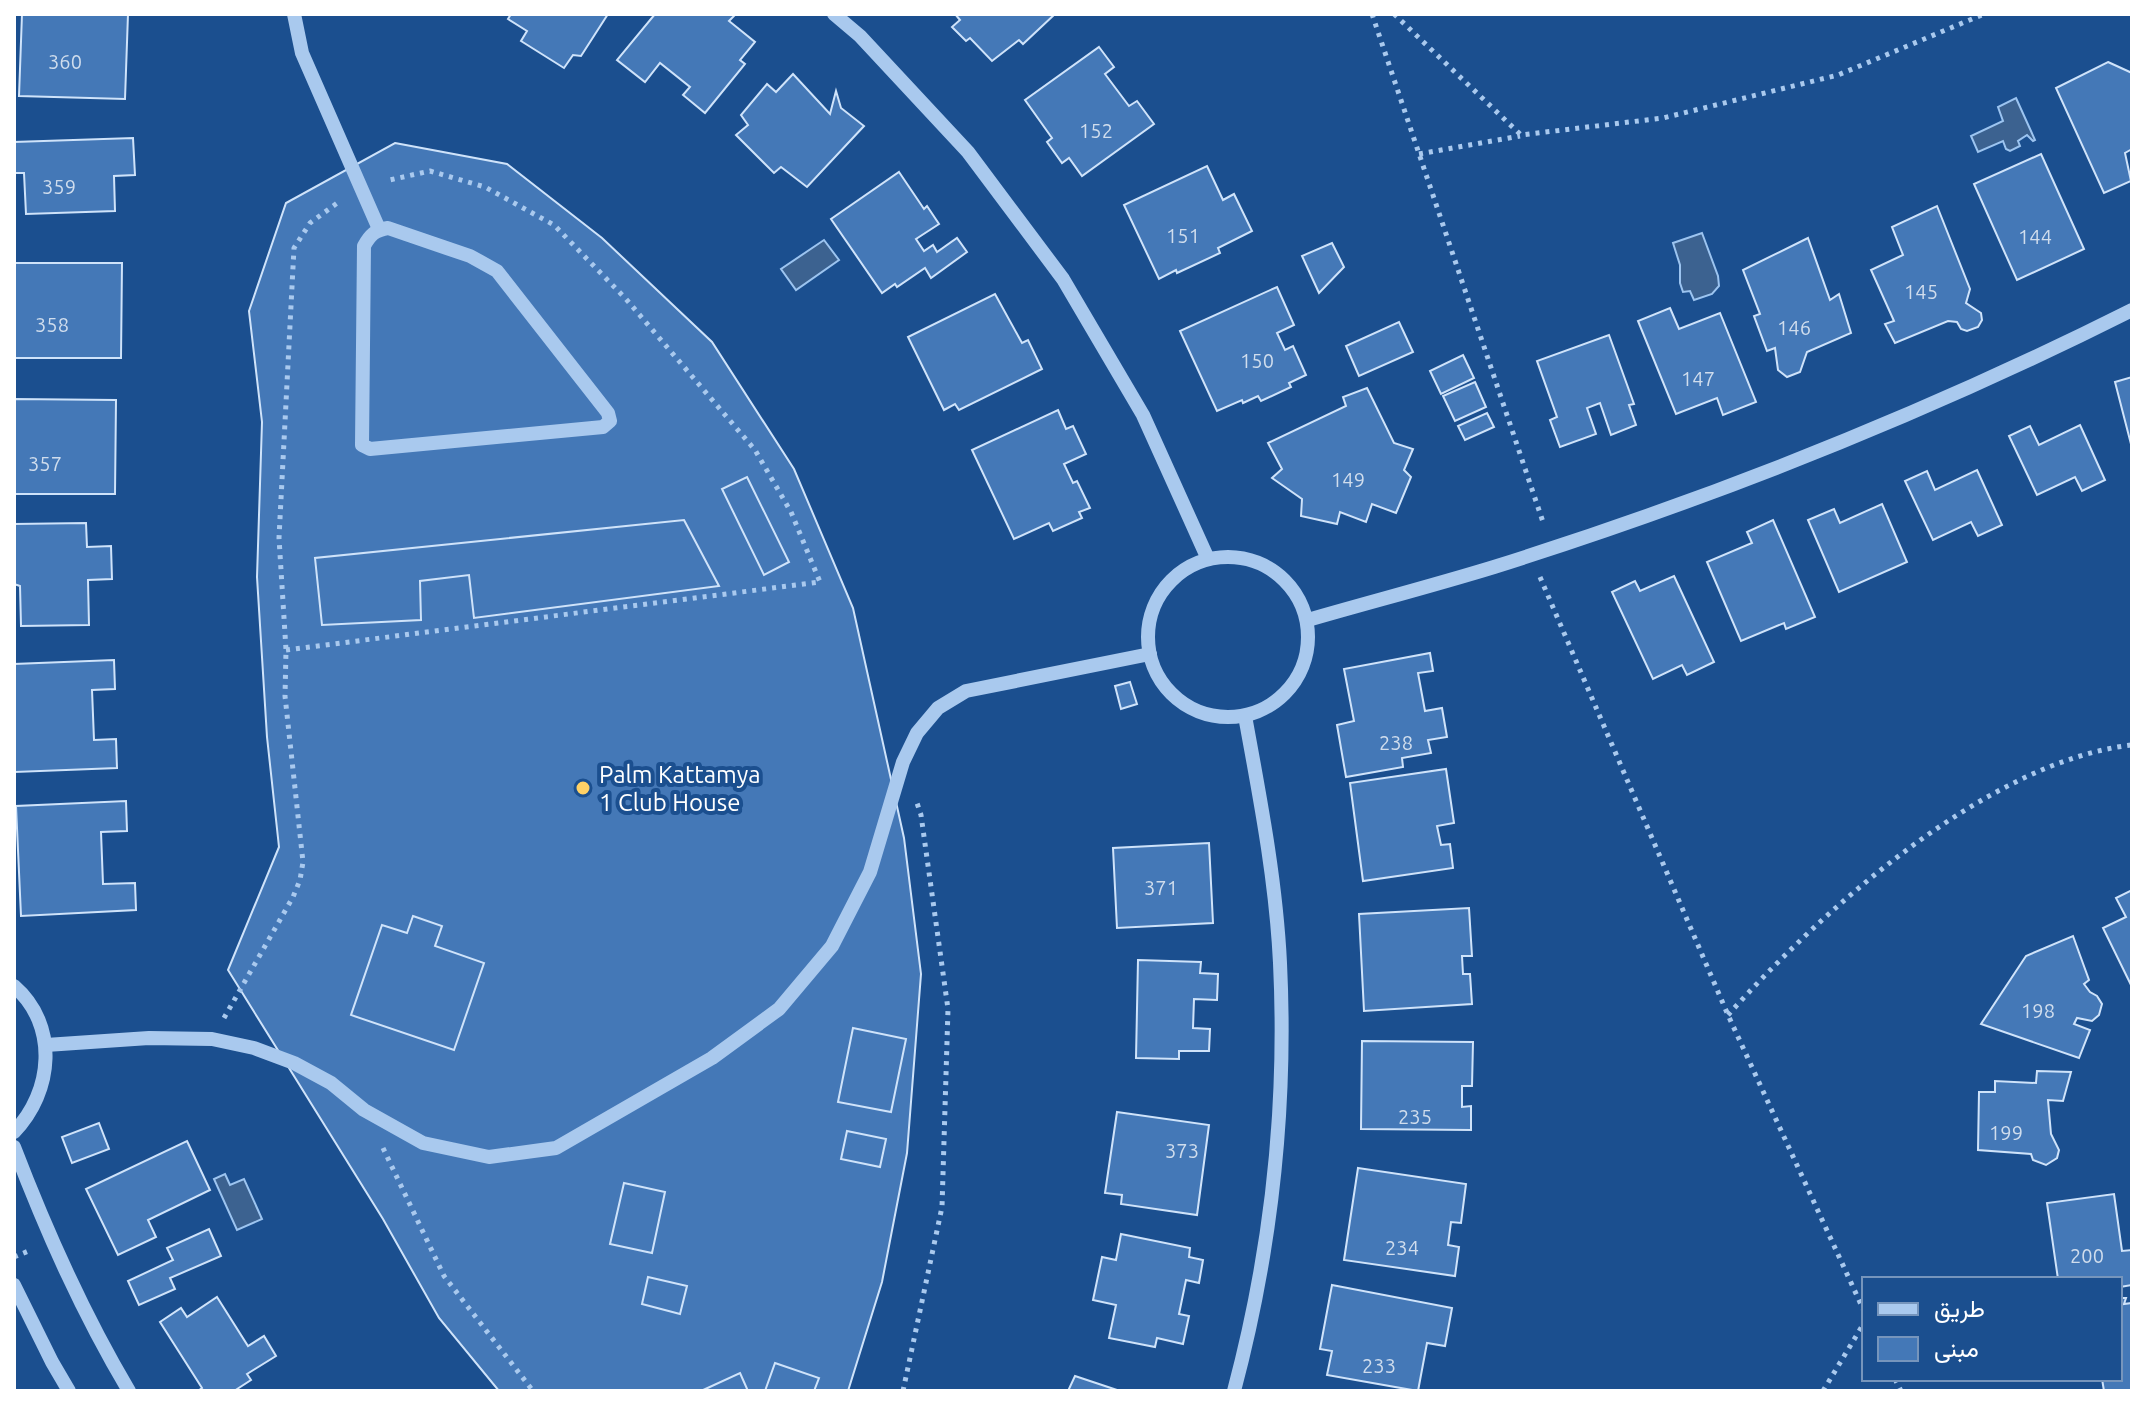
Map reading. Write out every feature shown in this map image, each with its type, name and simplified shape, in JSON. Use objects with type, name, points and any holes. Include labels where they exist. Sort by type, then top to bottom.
[{"type":"street","points":[[294,14],[302,53],[379,229]]},
{"type":"street","points":[[834,14],[860,36],[968,152],[1063,279],[1143,415],[1208,559]]},
{"type":"street","points":[[388,228],[470,256],[497,271],[608,413],[610,421],[603,427],[370,449],[362,445],[364,246],[369,236],[379,229],[388,228]]},
{"type":"street","points":[[1308,620],[1531,555],[1674,506],[1854,438],[2030,361],[2132,310]]},
{"type":"street","points":[[1234,557],[1259,562],[1282,576],[1298,596],[1308,620],[1309,645],[1303,670],[1289,691],[1269,707],[1245,716],[1217,718],[1191,709],[1169,693],[1154,670],[1148,647],[1150,615],[1163,590],[1183,571],[1208,559],[1234,557]]},
{"type":"street","points":[[46,1045],[149,1038],[212,1039],[254,1048],[294,1063],[331,1083],[364,1110],[423,1143],[489,1157],[556,1148],[712,1058],[779,1009],[832,946],[870,872],[903,762],[917,733],[938,708],[966,691],[1150,654]]},
{"type":"street","points":[[1234,1391],[1249,1335],[1270,1212],[1281,1088],[1278,948],[1268,839],[1245,716]]},
{"type":"street","points":[[14,986],[37,1017],[46,1045],[46,1070],[40,1095],[27,1118],[14,1132]]},
{"type":"street","points":[[14,1147],[50,1241],[99,1341],[129,1391]]},
{"type":"street","points":[[14,1285],[69,1391]]},
{"type":"path","points":[[1372,14],[1552,547]]},
{"type":"path","points":[[1394,14],[1521,135]]},
{"type":"path","points":[[1419,154],[1521,135],[1663,118],[1838,75],[1984,14]]},
{"type":"path","points":[[212,1039],[300,880],[303,862],[285,696],[286,650],[279,538],[294,248],[310,223],[360,187],[430,171],[485,187],[554,225],[646,322],[755,450],[791,512],[820,582],[286,650]]},
{"type":"path","points":[[1531,555],[1728,1015],[1862,1307]]},
{"type":"path","points":[[1728,1015],[1846,900],[1886,865],[1951,819],[2032,774],[2106,748],[2132,745]]},
{"type":"path","points":[[903,762],[921,815],[948,1009],[942,1207],[903,1391]]},
{"type":"path","points":[[364,1110],[444,1276],[533,1391]]},
{"type":"path","points":[[1823,1391],[1862,1326]]},
{"type":"water","points":[[2016,98],[2035,140],[2027,135],[2018,141],[2020,146],[2010,151],[2003,141],[1978,152],[1971,136],[2003,121],[1998,107]]},
{"type":"water","points":[[1702,233],[1719,286],[1712,294],[1694,300],[1690,291],[1683,292],[1680,265],[1673,243]]},
{"type":"water","points":[[824,240],[839,260],[796,290],[781,269]]},
{"type":"water","points":[[225,1174],[230,1185],[244,1179],[262,1219],[237,1230],[214,1179]]},
{"type":"building","points":[[22,14],[128,14],[125,99],[19,96]]},
{"type":"building","points":[[511,14],[608,14],[581,56],[573,55],[564,68],[521,41],[527,31],[508,19]]},
{"type":"building","points":[[655,14],[731,14],[734,16],[729,21],[755,42],[740,60],[745,64],[705,113],[683,95],[690,87],[660,63],[645,82],[617,60]]},
{"type":"building","points":[[955,14],[1055,14],[1023,44],[1019,40],[992,61],[970,38],[966,41],[952,27],[960,20]]},
{"type":"building","points":[[1099,47],[1114,67],[1105,74],[1129,106],[1137,101],[1154,124],[1082,176],[1069,158],[1062,163],[1047,142],[1052,138],[1025,100]]},
{"type":"building","points":[[2108,62],[2132,73],[2132,149],[2125,153],[2131,181],[2104,193],[2056,88]]},
{"type":"building","points":[[793,74],[830,114],[836,91],[841,108],[864,126],[807,187],[781,167],[774,173],[736,135],[748,125],[741,115],[767,84],[776,92]]},
{"type":"building","points":[[133,138],[135,175],[114,176],[115,211],[26,214],[24,173],[14,173],[14,142]]},
{"type":"building","name":"Palm Kattamya 1 Club House","points":[[395,143],[507,164],[602,238],[712,342],[794,469],[853,608],[904,838],[921,974],[907,1153],[882,1282],[848,1391],[499,1391],[439,1318],[383,1219],[228,970],[279,847],[267,737],[257,577],[262,422],[249,311],[286,203]]},
{"type":"building","points":[[2041,154],[2084,249],[2017,280],[1974,184]]},
{"type":"building","points":[[1207,166],[1223,200],[1234,194],[1252,231],[1218,248],[1220,253],[1159,279],[1124,205]]},
{"type":"building","points":[[899,172],[924,209],[927,206],[939,224],[916,239],[924,251],[933,245],[937,252],[957,238],[967,252],[931,278],[925,268],[882,293],[831,219]]},
{"type":"building","points":[[1937,206],[1970,289],[1966,303],[1981,313],[1982,320],[1978,327],[1967,331],[1961,329],[1957,322],[1948,321],[1895,343],[1885,324],[1894,321],[1871,270],[1903,255],[1892,227]]},
{"type":"building","points":[[1808,238],[1830,300],[1839,294],[1851,333],[1807,352],[1800,372],[1787,377],[1778,370],[1775,348],[1767,351],[1754,316],[1760,314],[1743,270]]},
{"type":"building","points":[[1332,243],[1344,267],[1319,293],[1302,256]]},
{"type":"building","points":[[15,263],[122,263],[121,358],[15,358]]},
{"type":"building","points":[[1277,287],[1294,325],[1277,333],[1285,350],[1293,346],[1306,375],[1289,383],[1291,387],[1261,401],[1258,396],[1217,411],[1180,331]]},
{"type":"building","points":[[995,294],[1022,343],[1028,340],[1042,369],[959,410],[955,404],[944,410],[908,337]]},
{"type":"building","points":[[1670,308],[1679,329],[1720,313],[1756,402],[1723,415],[1717,398],[1676,414],[1638,321]]},
{"type":"building","points":[[1399,322],[1413,352],[1359,376],[1346,346]]},
{"type":"building","points":[[1609,335],[1634,404],[1629,405],[1636,425],[1611,435],[1600,403],[1587,408],[1596,434],[1560,447],[1550,420],[1557,417],[1537,361]]},
{"type":"building","points":[[1463,355],[1474,378],[1441,394],[1430,371]]},
{"type":"building","points":[[2132,377],[2132,448],[2115,382]]},
{"type":"building","points":[[1475,382],[1486,407],[1455,421],[1443,396]]},
{"type":"building","points":[[1367,388],[1394,443],[1413,449],[1404,470],[1411,477],[1396,513],[1372,504],[1366,522],[1340,512],[1337,524],[1301,516],[1302,499],[1272,478],[1282,469],[1268,443],[1346,406],[1343,397]]},
{"type":"building","points":[[14,399],[116,400],[115,494],[14,494]]},
{"type":"building","points":[[1058,410],[1066,429],[1073,426],[1086,454],[1064,464],[1073,483],[1077,481],[1090,508],[1079,512],[1082,518],[1053,531],[1049,523],[1014,539],[972,450]]},
{"type":"building","points":[[1487,413],[1494,427],[1465,440],[1458,426]]},
{"type":"building","points":[[2080,425],[2105,480],[2082,491],[2075,477],[2037,495],[2009,436],[2030,426],[2039,445]]},
{"type":"building","points":[[1977,470],[2002,525],[1978,536],[1971,522],[1933,540],[1905,481],[1927,471],[1935,490]]},
{"type":"building","points":[[747,477],[789,562],[764,575],[722,489]]},
{"type":"building","points":[[1882,504],[1907,562],[1839,592],[1808,520],[1834,509],[1840,523]]},
{"type":"building","points":[[684,520],[719,586],[474,618],[469,575],[420,581],[421,620],[322,625],[315,558]]},
{"type":"building","points":[[1773,520],[1815,617],[1786,629],[1784,623],[1741,641],[1707,562],[1752,543],[1747,532]]},
{"type":"building","points":[[86,523],[87,547],[111,546],[112,579],[88,580],[89,625],[21,626],[20,586],[14,584],[14,524]]},
{"type":"building","points":[[1674,576],[1714,662],[1687,675],[1682,665],[1653,679],[1612,592],[1635,581],[1640,591]]},
{"type":"building","points":[[1430,653],[1433,671],[1418,673],[1425,711],[1442,708],[1447,737],[1428,740],[1431,753],[1402,758],[1403,767],[1346,777],[1337,725],[1354,721],[1344,669]]},
{"type":"building","points":[[114,660],[115,689],[92,690],[94,740],[116,739],[117,768],[15,772],[14,664]]},
{"type":"building","points":[[1130,682],[1137,704],[1121,709],[1115,686]]},
{"type":"building","points":[[1446,769],[1454,823],[1437,826],[1441,845],[1450,844],[1453,868],[1363,881],[1350,783]]},
{"type":"building","points":[[126,801],[127,831],[101,832],[103,884],[135,883],[136,910],[21,916],[16,806]]},
{"type":"building","points":[[1209,843],[1213,923],[1117,928],[1113,848]]},
{"type":"building","points":[[2132,890],[2132,987],[2103,928],[2126,917],[2116,898]]},
{"type":"building","points":[[1469,908],[1472,956],[1462,956],[1463,974],[1470,974],[1472,1004],[1364,1011],[1359,914]]},
{"type":"building","points":[[413,916],[442,926],[435,946],[484,963],[454,1050],[351,1015],[382,925],[407,933]]},
{"type":"building","points":[[2073,936],[2089,980],[2084,984],[2102,1004],[2099,1015],[2092,1021],[2077,1018],[2074,1024],[2090,1030],[2079,1058],[1981,1024],[2026,956]]},
{"type":"building","points":[[1138,960],[1201,962],[1200,973],[1218,974],[1217,1000],[1194,999],[1193,1028],[1210,1029],[1209,1051],[1179,1051],[1179,1059],[1136,1058]]},
{"type":"building","points":[[853,1028],[906,1039],[891,1112],[838,1102]]},
{"type":"building","points":[[1362,1041],[1473,1042],[1472,1086],[1462,1086],[1462,1107],[1471,1106],[1471,1130],[1361,1129]]},
{"type":"building","points":[[2037,1071],[2071,1072],[2063,1101],[2048,1100],[2051,1134],[2059,1150],[2057,1158],[2046,1165],[2033,1160],[2031,1154],[1978,1150],[1979,1092],[1995,1092],[1995,1081],[2036,1083]]},
{"type":"building","points":[[1117,1112],[1209,1125],[1197,1215],[1121,1204],[1122,1195],[1105,1193]]},
{"type":"building","points":[[99,1123],[109,1149],[72,1163],[62,1137]]},
{"type":"building","points":[[847,1131],[886,1139],[880,1167],[841,1159]]},
{"type":"building","points":[[187,1141],[210,1190],[148,1220],[156,1237],[118,1255],[86,1189]]},
{"type":"building","points":[[1358,1168],[1466,1184],[1461,1223],[1451,1222],[1448,1245],[1459,1247],[1455,1276],[1344,1260]]},
{"type":"building","points":[[624,1183],[665,1192],[652,1253],[610,1244]]},
{"type":"building","points":[[2114,1194],[2122,1251],[2132,1250],[2132,1285],[2122,1287],[2122,1277],[2058,1277],[2047,1203]]},
{"type":"building","points":[[209,1229],[221,1256],[170,1278],[175,1289],[139,1305],[128,1281],[173,1260],[167,1248]]},
{"type":"building","points":[[1121,1234],[1190,1248],[1189,1257],[1203,1260],[1199,1283],[1186,1280],[1179,1314],[1189,1316],[1183,1344],[1157,1338],[1155,1347],[1109,1338],[1116,1305],[1093,1300],[1102,1257],[1116,1260]]},
{"type":"building","points":[[648,1277],[687,1286],[680,1314],[642,1304]]},
{"type":"building","points":[[1332,1285],[1452,1308],[1445,1346],[1427,1343],[1418,1391],[1327,1375],[1332,1351],[1320,1349]]},
{"type":"building","points":[[217,1297],[248,1346],[264,1336],[276,1356],[247,1374],[251,1380],[234,1391],[198,1391],[202,1388],[160,1322],[181,1308],[187,1317]]},
{"type":"building","points":[[2122,1298],[2126,1298],[2124,1304],[2132,1303],[2132,1391],[2104,1391],[2102,1381],[2122,1381]]},
{"type":"building","points":[[775,1363],[819,1378],[814,1391],[765,1391]]},
{"type":"building","points":[[740,1373],[748,1391],[701,1391]]},
{"type":"building","points":[[1075,1376],[1120,1391],[1068,1391]]},
{"type":"place","name":"Palm Kattamya 1 Club House","points":[[583,788]]}]
